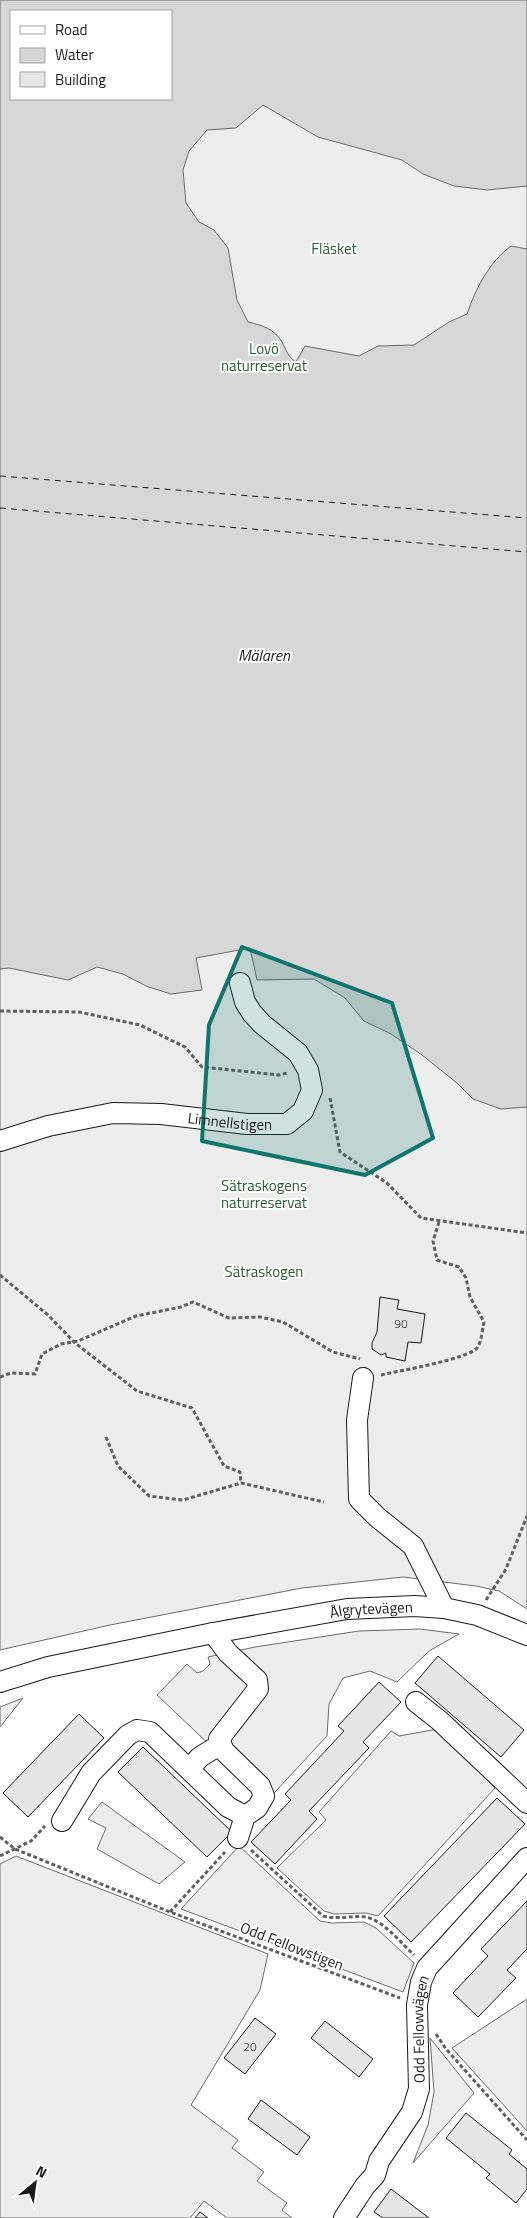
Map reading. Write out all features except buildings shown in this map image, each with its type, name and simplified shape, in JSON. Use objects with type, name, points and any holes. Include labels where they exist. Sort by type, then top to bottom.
[{"type":"street","name":"Limnellstigen","points":[[0,1141],[48,1126],[113,1114],[161,1114],[247,1124],[287,1124],[304,1111],[312,1090],[308,1070],[298,1053],[262,1024],[252,1013],[245,1002],[240,983]]},
{"type":"street","points":[[363,1378],[357,1420],[359,1499],[377,1517],[413,1546],[444,1608]]},
{"type":"street","name":"Ålgrytevägen","points":[[0,1682],[48,1667],[212,1633],[348,1609],[415,1606],[444,1608],[477,1615],[527,1635]]},
{"type":"street","points":[[212,1633],[228,1653],[257,1680],[258,1689],[219,1738],[224,1751],[260,1786],[264,1796],[257,1808],[245,1816],[238,1838]]},
{"type":"street","points":[[416,1702],[440,1721],[527,1803]]},
{"type":"street","points":[[62,1821],[91,1773],[128,1735],[137,1730],[150,1732],[228,1806],[245,1816]]},
{"type":"street","points":[[190,1768],[200,1758],[221,1744]]},
{"type":"street","name":"Odd Fellowvägen","points":[[344,2218],[365,2186],[375,2175],[379,2161],[412,2112],[419,2089],[417,2005],[421,1982],[427,1968],[527,1858]]},
{"type":"path","points":[[0,1011],[78,1012],[140,1024],[185,1047],[202,1067],[279,1076],[308,1070]]},
{"type":"path","points":[[329,1095],[340,1152],[387,1183],[421,1218],[527,1233]]},
{"type":"path","points":[[0,1376],[11,1373],[35,1374],[42,1354],[61,1344],[73,1342],[136,1316],[181,1308],[194,1302],[229,1318],[260,1317],[283,1322],[333,1352],[363,1360],[363,1378],[450,1359],[475,1350],[479,1345],[484,1322],[470,1297],[466,1278],[459,1266],[436,1260],[433,1242],[439,1222]]},
{"type":"path","points":[[0,1275],[48,1315],[73,1342],[137,1391],[192,1408],[224,1466],[240,1472],[242,1483]]},
{"type":"path","points":[[106,1437],[118,1466],[149,1496],[183,1500],[242,1483],[324,1502]]},
{"type":"path","points":[[477,1615],[506,1569],[527,1516]]},
{"type":"path","points":[[0,1856],[31,1841],[55,1816],[62,1821]]},
{"type":"path","name":"Odd Fellowstigen","points":[[0,1837],[15,1849],[170,1912],[417,2005]]},
{"type":"path","points":[[170,1912],[238,1838],[323,1916],[333,1918],[365,1917],[377,1921],[427,1968]]},
{"type":"path","points":[[417,2005],[446,2049],[527,2140]]},
{"type":"highlighted area","points":[[242,947],[392,1003],[433,1138],[365,1175],[202,1141],[209,1025]]},
{"type":"shaded area","points":[[0,0],[527,0],[527,1609],[499,1591],[476,1586],[403,1577],[302,1588],[110,1625],[0,1650]]},
{"type":"shaded area","points":[[420,1629],[459,1634],[429,1651],[397,1682],[370,1671],[343,1678],[329,1704],[327,1736],[274,1793],[221,1745],[215,1750],[157,1695],[187,1664],[197,1673],[203,1671],[210,1664],[208,1657],[255,1647],[359,1631]]},
{"type":"shaded area","points":[[23,1698],[0,1727],[0,1707]]},
{"type":"shaded area","points":[[438,1729],[495,1788],[378,1916],[366,1913],[334,1914],[324,1911],[277,1868],[326,1820],[319,1812],[391,1731],[399,1736]]},
{"type":"shaded area","points":[[102,1802],[185,1862],[159,1884],[97,1849],[106,1828],[88,1819]]},
{"type":"shaded area","points":[[239,1846],[320,1921],[332,1923],[364,1922],[376,1928],[414,1963],[403,1992],[181,1909]]},
{"type":"shaded area","points":[[16,1856],[268,1954],[260,1990],[191,2105],[238,2140],[232,2148],[264,2172],[257,2181],[287,2203],[282,2210],[292,2218],[227,2218],[204,2201],[190,2218],[0,2218],[0,1864]]},
{"type":"shaded area","points":[[527,1999],[527,2131],[452,2048]]},
{"type":"shaded area","points":[[430,2038],[474,2093],[413,2163],[428,2125],[434,2092]]},
{"type":"water","name":"Mälaren","points":[[0,0],[527,0],[527,186],[487,190],[454,186],[423,174],[402,160],[318,137],[263,105],[236,128],[207,130],[189,151],[183,170],[186,203],[199,222],[214,230],[228,248],[237,300],[248,322],[263,326],[276,334],[289,355],[296,362],[305,346],[359,356],[378,346],[414,345],[449,322],[467,314],[484,276],[503,252],[511,246],[527,249],[527,1107],[501,1109],[473,1099],[457,1083],[422,1055],[391,1034],[364,1021],[345,998],[314,979],[257,980],[250,948],[196,958],[202,990],[171,994],[146,986],[123,974],[97,967],[68,980],[9,968],[0,969]]},
{"type":"ferry route","points":[[0,476],[527,518]]},
{"type":"ferry route","points":[[0,508],[527,552]]},
{"type":"park label","name":"Fläsket","points":[[334,248]]},
{"type":"park label","name":"Lovö naturreservat","points":[[264,356]]},
{"type":"park label","name":"Sätraskogens naturreservat","points":[[264,1194]]},
{"type":"park label","name":"Sätraskogen","points":[[264,1271]]}]
